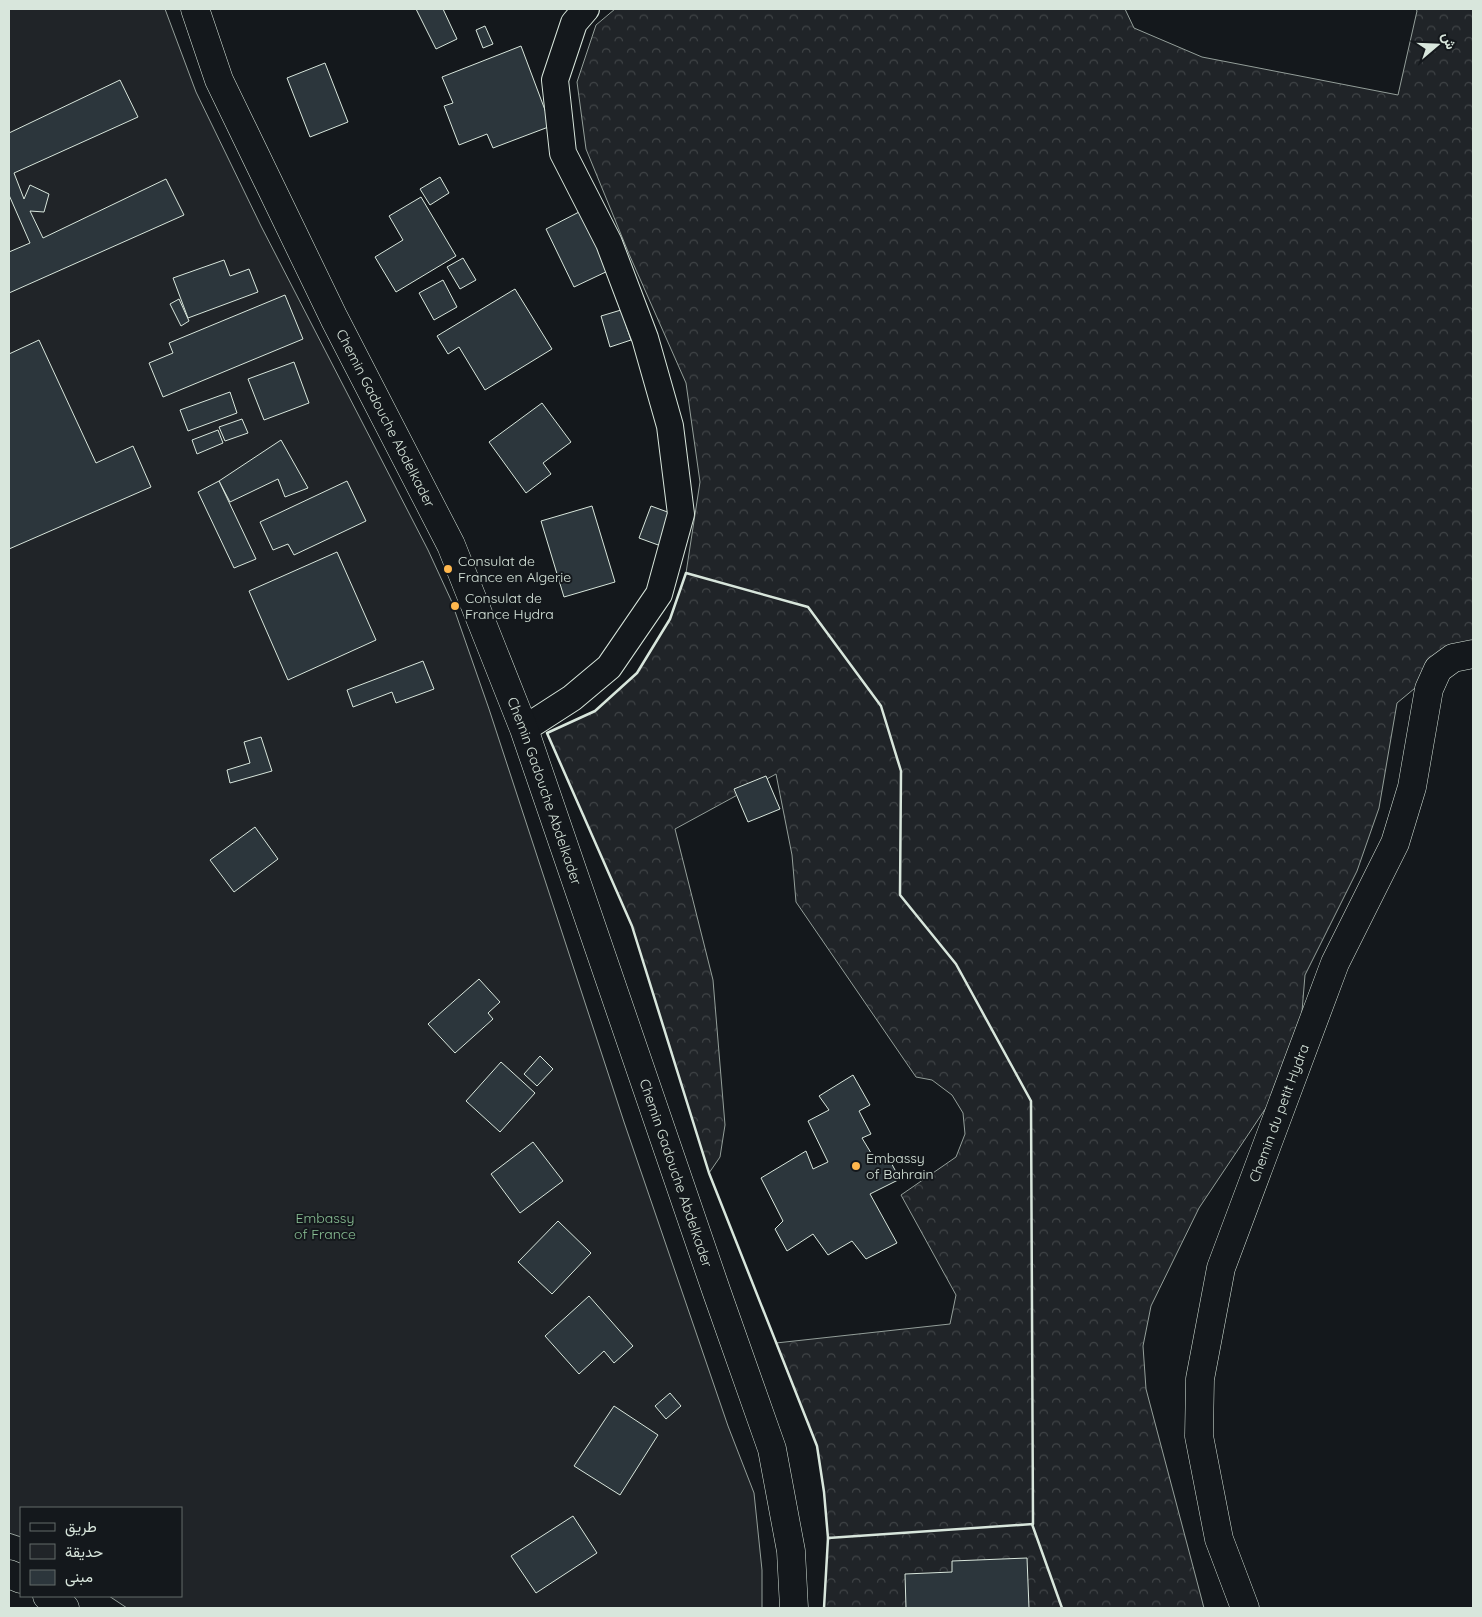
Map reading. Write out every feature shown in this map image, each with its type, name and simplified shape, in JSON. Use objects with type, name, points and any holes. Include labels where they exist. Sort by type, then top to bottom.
[{"type":"street","name":"Chemin Gadouche Abdelkader","points":[[195,9],[223,88],[334,318],[451,545],[524,729],[712,1281],[772,1449],[791,1550],[794,1608]]},
{"type":"street","points":[[524,729],[572,698],[609,667],[659,594],[681,514],[670,426],[645,338],[609,243],[563,153],[555,80],[574,23],[586,9]]},
{"type":"street","name":"Chemin du petit Hydra","points":[[1245,1608],[1219,1539],[1199,1436],[1200,1379],[1221,1268],[1335,963],[1395,843],[1412,787],[1429,690],[1438,669],[1453,658],[1473,654]]},
{"type":"street","points":[[48,1597],[65,1608]]},
{"type":"green space","name":"Embassy of France","points":[[9,9],[165,9],[196,92],[261,226],[428,550],[451,600],[489,709],[624,1122],[728,1426],[754,1493],[762,1570],[762,1608],[127,1608],[110,1597],[182,1597],[182,1507],[20,1507],[20,1537],[9,1533]]},
{"type":"green space","points":[[615,9],[1125,9],[1134,28],[1202,57],[1398,95],[1416,9],[1473,9],[1473,644],[1438,669],[1397,703],[1379,808],[1357,871],[1305,975],[1298,1060],[1199,1208],[1151,1306],[1143,1346],[1146,1389],[1204,1608],[824,1608],[828,1538],[817,1446],[776,1343],[950,1324],[956,1295],[901,1195],[956,1157],[965,1134],[963,1113],[952,1095],[932,1080],[916,1077],[796,902],[792,855],[776,774],[675,829],[713,980],[725,1125],[720,1157],[709,1173],[632,926],[547,733],[595,711],[637,673],[670,619],[686,573],[700,482],[686,383],[629,254],[586,149],[577,82],[596,25]]},
{"type":"building","points":[[416,9],[443,9],[457,39],[436,49]]},
{"type":"building","points":[[485,26],[493,44],[483,48],[476,30]]},
{"type":"building","points":[[521,46],[551,126],[493,148],[487,134],[459,145],[444,106],[453,103],[442,77]]},
{"type":"building","points":[[325,63],[348,122],[310,137],[287,78]]},
{"type":"building","points":[[120,80],[138,117],[14,173],[24,199],[30,185],[49,194],[44,212],[30,211],[43,238],[166,179],[184,215],[9,293],[9,252],[30,243],[9,195],[9,133]]},
{"type":"building","points":[[440,177],[449,193],[430,205],[420,189]]},
{"type":"building","points":[[421,197],[456,256],[396,292],[375,257],[403,240],[389,216]]},
{"type":"building","points":[[581,211],[610,270],[574,287],[546,229]]},
{"type":"building","points":[[463,258],[476,280],[460,289],[447,267]]},
{"type":"building","points":[[224,260],[230,276],[249,269],[258,292],[188,318],[173,278]]},
{"type":"building","points":[[443,280],[457,307],[434,320],[419,293]]},
{"type":"building","points":[[515,289],[552,349],[485,390],[459,347],[448,354],[437,336]]},
{"type":"building","points":[[285,295],[303,339],[163,397],[149,363],[173,353],[169,343]]},
{"type":"building","points":[[179,299],[189,321],[181,326],[170,304]]},
{"type":"building","points":[[621,310],[631,340],[610,347],[601,316]]},
{"type":"building","points":[[39,340],[96,463],[133,446],[151,487],[9,549],[9,354]]},
{"type":"building","points":[[294,362],[309,403],[264,420],[248,379]]},
{"type":"building","points":[[230,392],[237,413],[188,431],[180,410]]},
{"type":"building","points":[[542,403],[571,442],[543,463],[551,474],[526,493],[489,442]]},
{"type":"building","points":[[242,419],[248,433],[225,441],[219,427]]},
{"type":"building","points":[[218,430],[223,443],[197,454],[192,440]]},
{"type":"building","points":[[281,440],[308,488],[285,497],[278,479],[230,502],[219,481]]},
{"type":"building","points":[[219,481],[256,559],[234,568],[198,492]]},
{"type":"building","points":[[347,481],[366,521],[294,555],[288,544],[273,550],[260,522]]},
{"type":"building","points":[[592,506],[615,582],[564,597],[541,521]]},
{"type":"building","points":[[651,506],[673,514],[661,546],[639,538]]},
{"type":"building","points":[[337,552],[376,640],[288,680],[249,591]]},
{"type":"building","points":[[423,661],[434,689],[396,703],[392,692],[353,707],[347,690]]},
{"type":"building","points":[[261,737],[272,771],[230,783],[227,770],[250,763],[244,742]]},
{"type":"building","points":[[766,776],[780,809],[748,822],[734,789]]},
{"type":"building","points":[[255,827],[278,859],[234,892],[210,860]]},
{"type":"building","points":[[479,979],[500,1002],[488,1013],[493,1019],[455,1053],[428,1024]]},
{"type":"building","points":[[540,1056],[553,1069],[537,1086],[524,1074]]},
{"type":"building","points":[[501,1062],[535,1093],[500,1132],[466,1101]]},
{"type":"building","name":"Embassy of Bahrain","points":[[853,1075],[870,1105],[859,1111],[871,1134],[862,1138],[877,1163],[889,1159],[900,1179],[870,1194],[897,1243],[866,1259],[852,1241],[828,1255],[813,1234],[787,1251],[775,1229],[783,1221],[761,1178],[806,1151],[813,1169],[828,1162],[808,1121],[829,1110],[819,1096]]},
{"type":"building","points":[[533,1142],[563,1181],[520,1213],[491,1174]]},
{"type":"building","points":[[558,1221],[591,1253],[552,1294],[518,1262]]},
{"type":"building","points":[[589,1296],[633,1346],[614,1363],[604,1351],[579,1374],[545,1336]]},
{"type":"building","points":[[670,1393],[681,1406],[666,1419],[655,1406]]},
{"type":"building","points":[[614,1406],[658,1435],[620,1495],[574,1466]]},
{"type":"building","points":[[573,1516],[597,1553],[536,1593],[511,1556]]},
{"type":"building","points":[[1027,1558],[1029,1608],[906,1608],[905,1574],[952,1572],[952,1561]]},
{"type":"wall","points":[[686,573],[808,607],[881,706],[901,771],[900,895],[956,964],[1031,1101],[1033,1524],[828,1538],[817,1446],[709,1173],[632,926],[547,733],[595,711],[637,673],[670,619],[686,573]]},
{"type":"wall","points":[[1032,1524],[1062,1608]]},
{"type":"wall","points":[[824,1608],[828,1538],[830,1538]]},
{"type":"place","name":"Consulat de France en Algerie","points":[[448,569]]},
{"type":"place","name":"Consulat de France Hydra","points":[[455,606]]},
{"type":"place","name":"Embassy of Bahrain","points":[[856,1166]]}]
